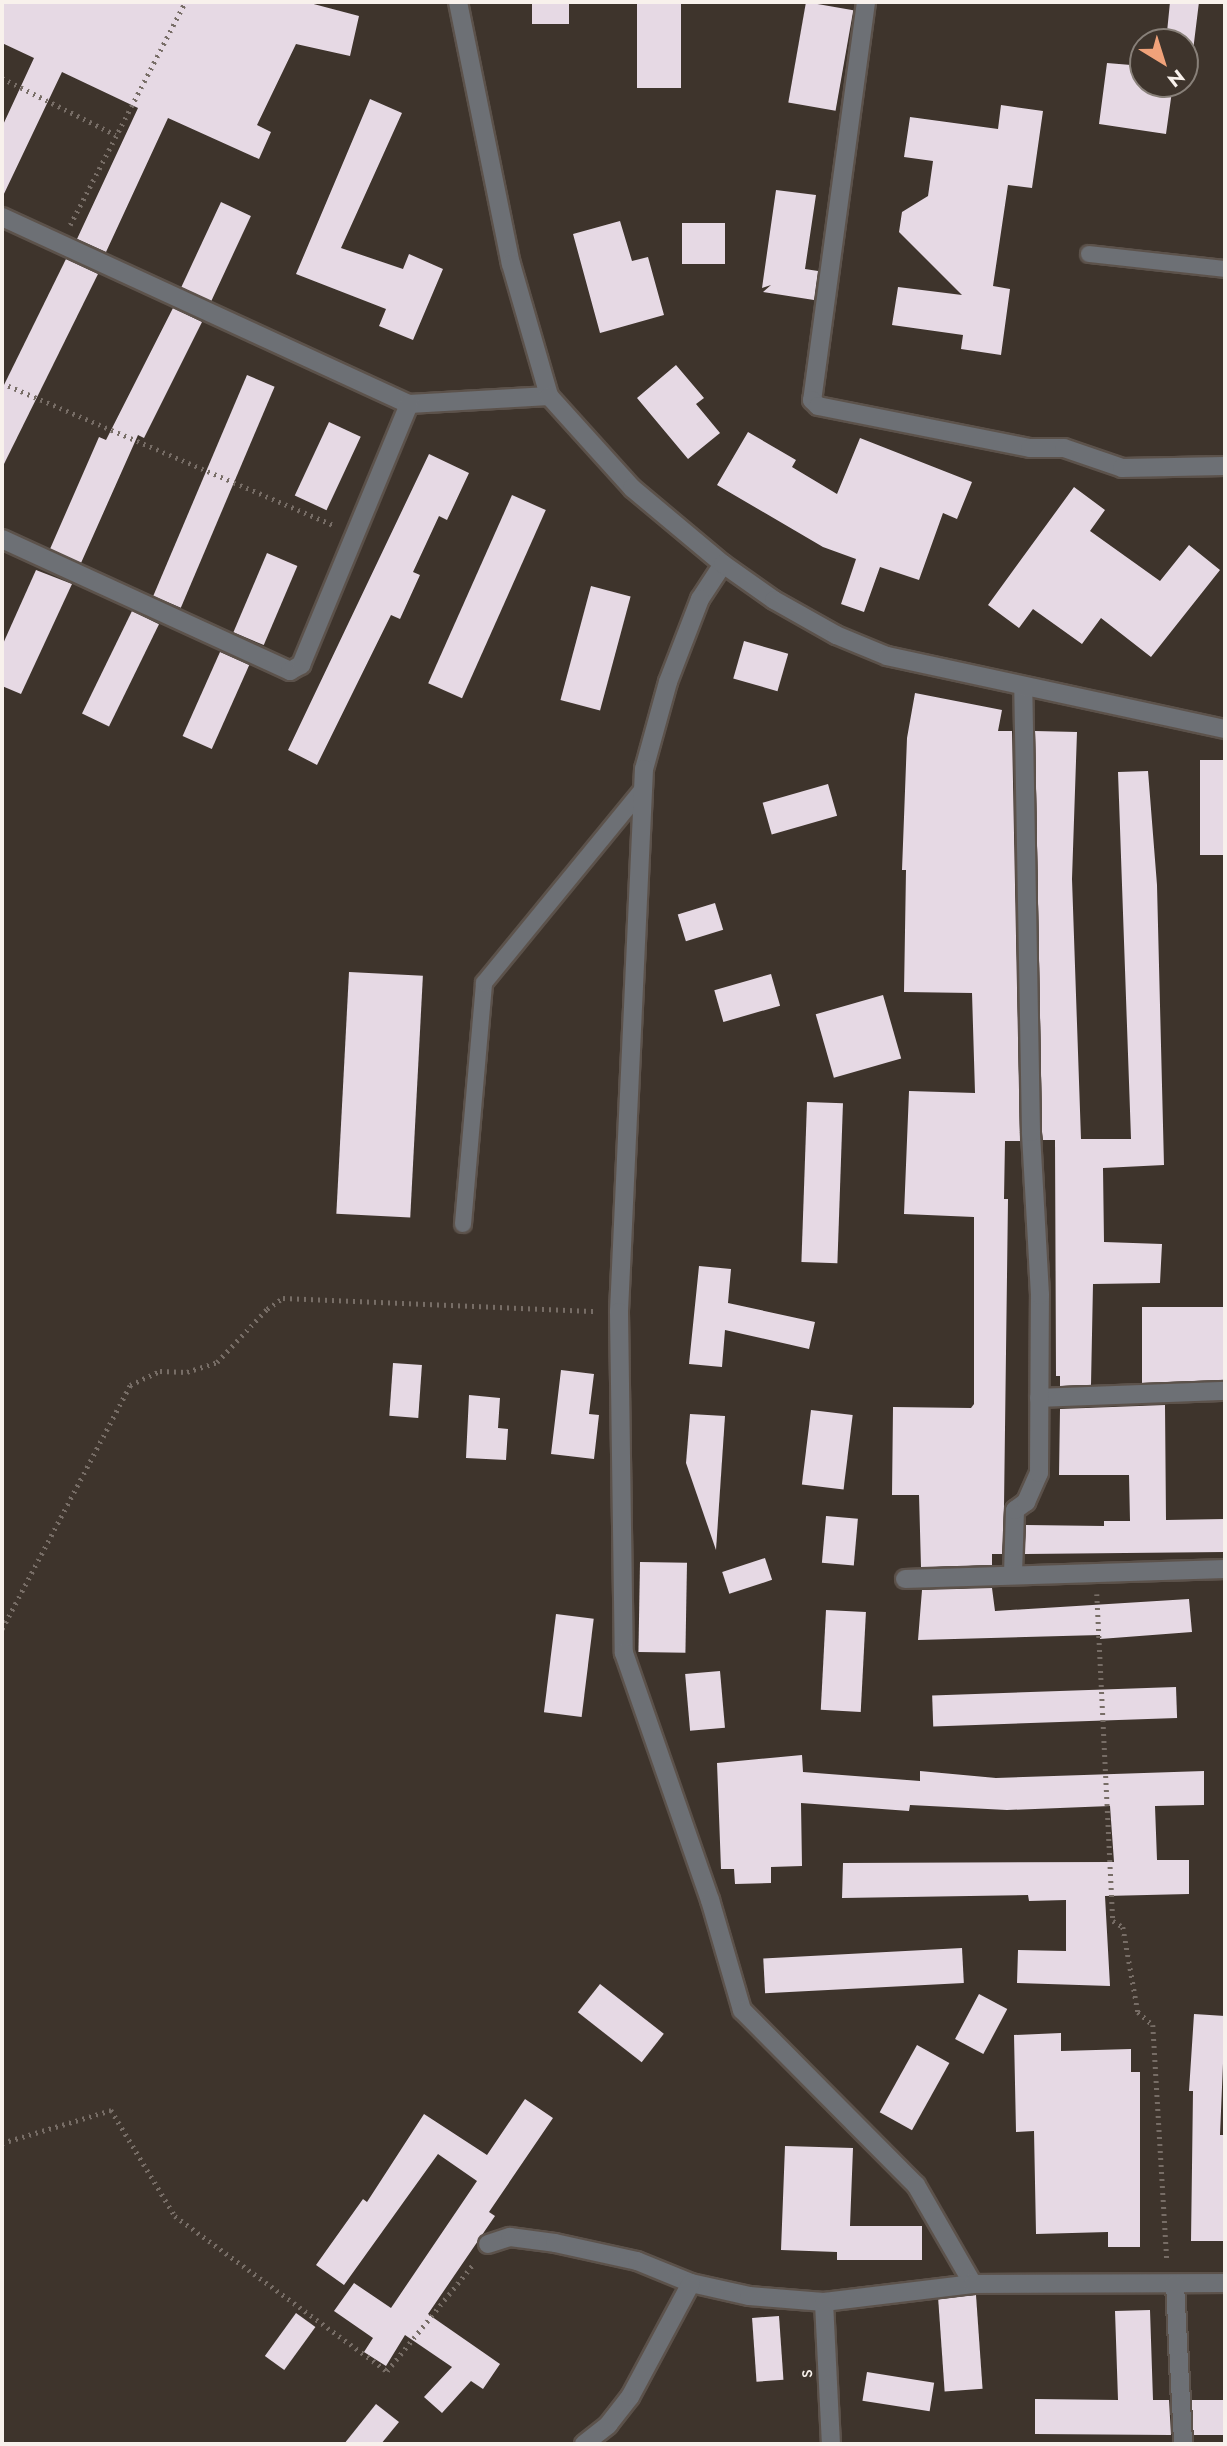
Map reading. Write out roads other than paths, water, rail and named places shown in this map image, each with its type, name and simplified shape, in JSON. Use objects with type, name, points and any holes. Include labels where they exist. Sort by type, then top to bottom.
[{"type":"street","points":[[458,2],[511,264],[549,396],[632,488],[723,564],[836,635],[887,656],[1225,729]]},
{"type":"street","points":[[866,2],[813,400],[818,406],[1030,448],[1064,448],[1122,468],[1225,466]]},
{"type":"street","points":[[2,216],[409,404],[549,396]]},
{"type":"street","points":[[2,539],[290,671],[301,665],[409,404]]},
{"type":"street","points":[[723,564],[700,599],[668,682],[643,789],[619,1311],[624,1653],[710,1900],[742,2010],[916,2185],[972,2284]]},
{"type":"street","points":[[1013,1574],[1014,1510],[1026,1502],[1039,1473],[1023,686]]},
{"type":"street","points":[[1039,1398],[1225,1391]]},
{"type":"street","points":[[905,1578],[1225,1569]]},
{"type":"street","points":[[488,2244],[510,2236],[555,2243],[637,2261],[691,2283],[748,2295],[824,2302],[972,2284],[1225,2283]]},
{"type":"street","points":[[584,2444],[608,2425],[630,2397],[691,2283]]},
{"type":"street","points":[[1172,2284],[1183,2444]]},
{"type":"street","name":"s","points":[[824,2302],[831,2444]]},
{"type":"lane","points":[[1089,254],[1225,269]]},
{"type":"lane","points":[[463,1224],[484,983],[643,789]]}]
